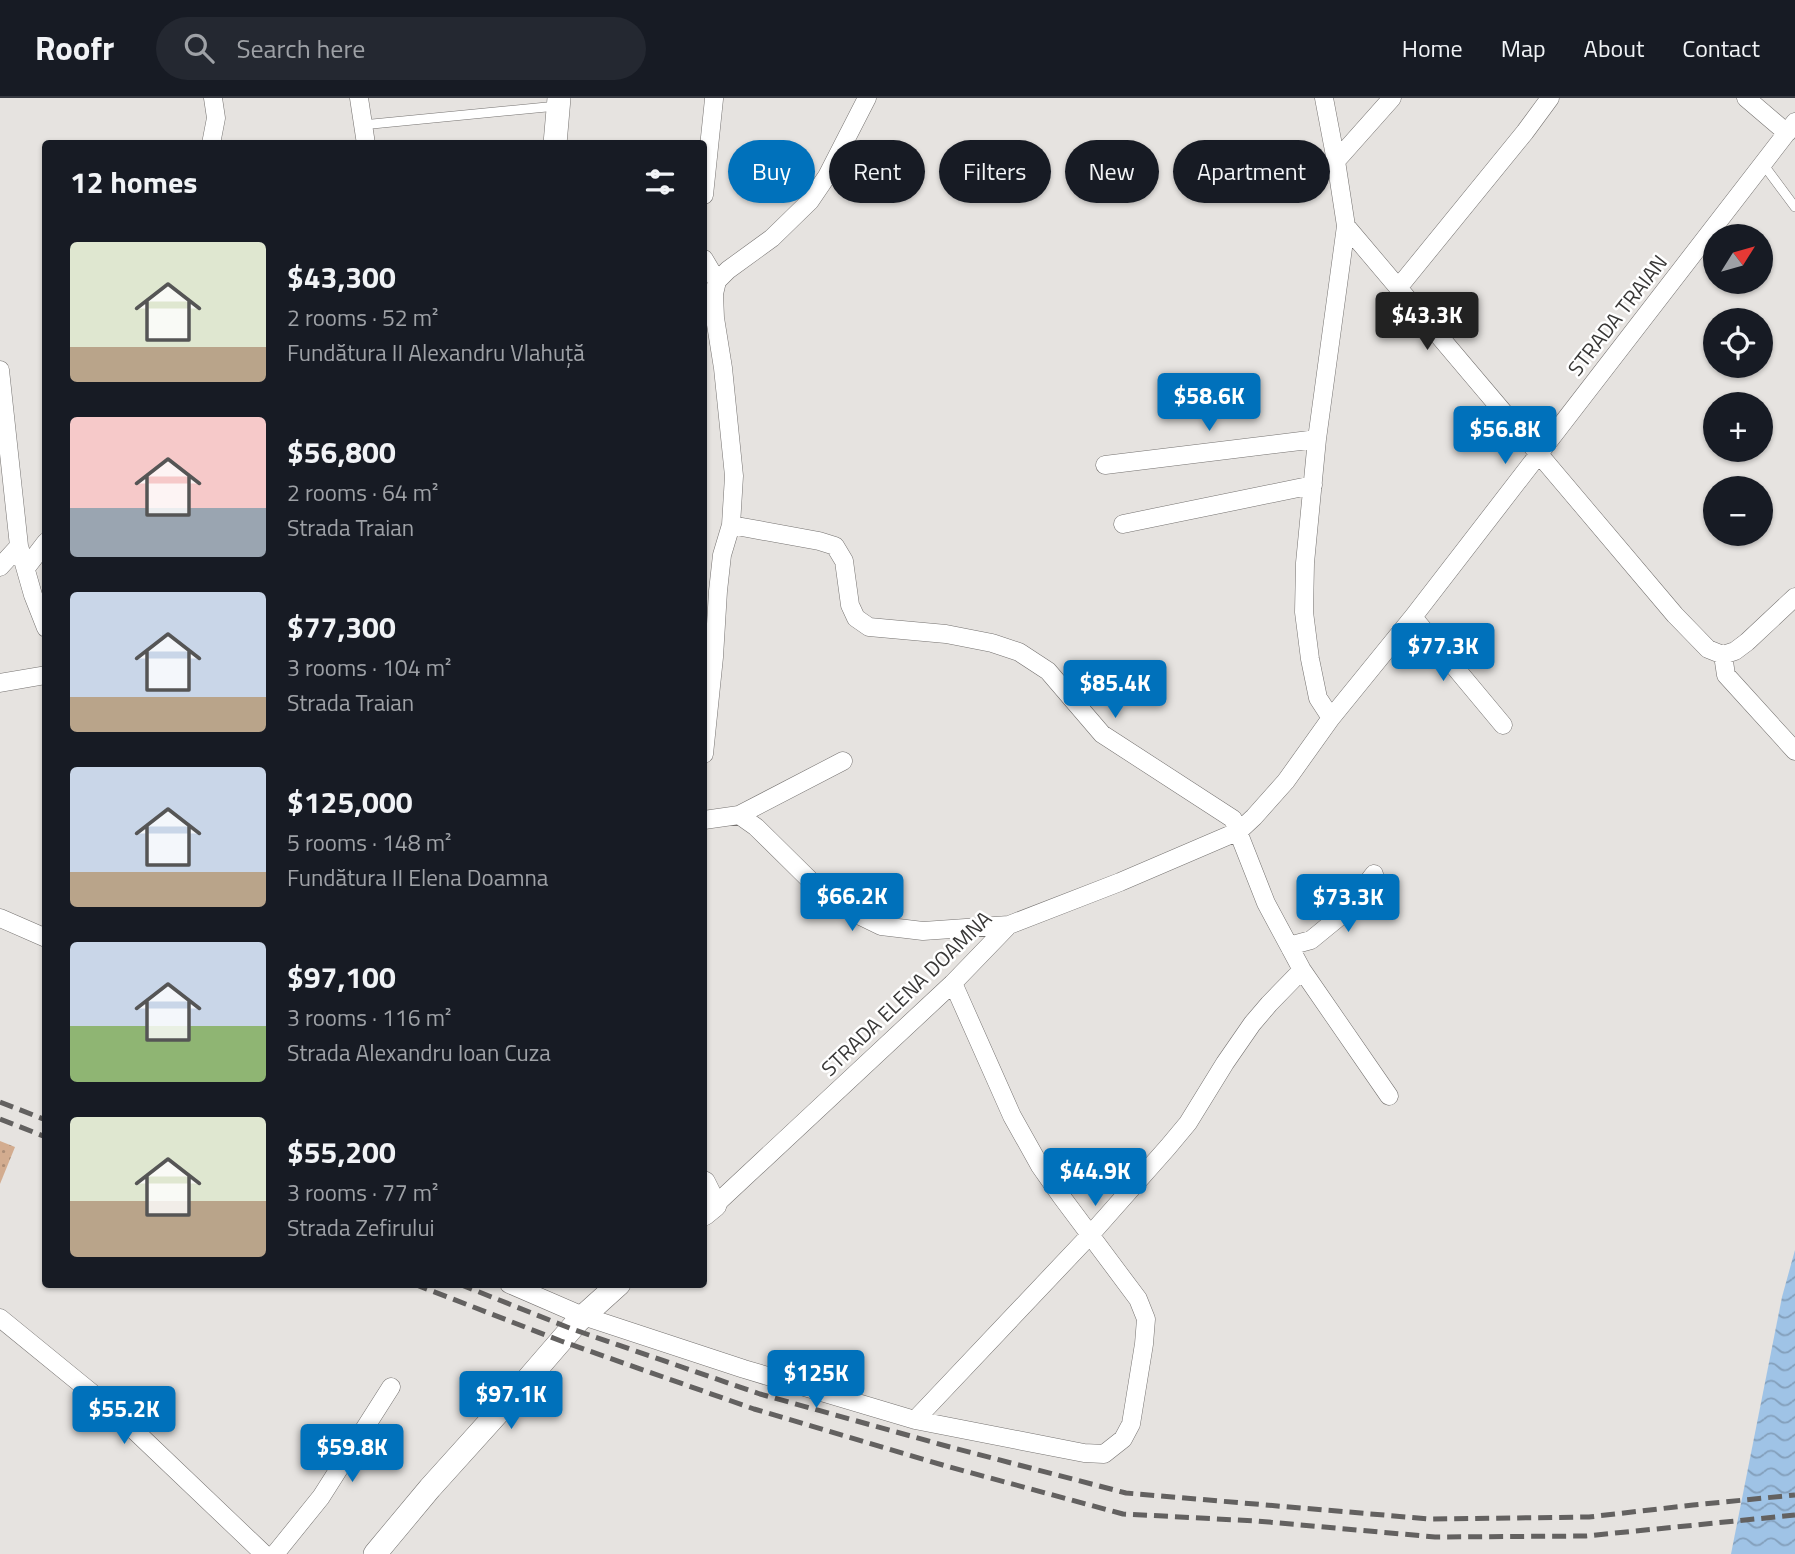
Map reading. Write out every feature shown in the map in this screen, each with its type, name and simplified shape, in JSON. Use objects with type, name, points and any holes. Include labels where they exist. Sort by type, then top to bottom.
[{"type":"street","points":[[212,140],[216,118],[213,98]]},
{"type":"street","points":[[359,98],[365,140]]},
{"type":"street","points":[[707,716],[722,555],[731,525],[734,476],[715,318],[714,294],[717,281],[772,238],[810,201],[827,176],[867,98]]},
{"type":"street","points":[[1324,98],[1346,226],[1317,439],[1305,563],[1304,612],[1318,698],[1331,718]]},
{"type":"street","points":[[1336,161],[1392,98]]},
{"type":"street","points":[[1398,288],[1550,98]]},
{"type":"street","points":[[1746,98],[1791,128]]},
{"type":"street","points":[[707,166],[714,99]]},
{"type":"street","points":[[555,140],[559,102]]},
{"type":"street","name":"STRADA TRAIAN","points":[[1239,831],[1286,781],[1331,718],[1413,617],[1791,128]]},
{"type":"street","points":[[1346,226],[1538,454],[1708,649],[1723,655],[1735,651],[1795,597]]},
{"type":"street","points":[[707,264],[717,281]]},
{"type":"street","points":[[0,370],[19,546],[42,618]]},
{"type":"street","points":[[1105,465],[1317,439]]},
{"type":"street","points":[[1123,524],[1313,485]]},
{"type":"street","points":[[731,525],[809,538],[835,547],[844,561],[850,605],[856,618],[869,627],[946,634],[992,643],[1019,652],[1048,671],[1102,734],[1233,819],[1266,903],[1302,970],[1389,1096]]},
{"type":"street","points":[[0,566],[19,546]]},
{"type":"street","points":[[26,568],[42,547]]},
{"type":"street","points":[[1413,617],[1503,725]]},
{"type":"street","points":[[1723,655],[1726,675],[1795,751]]},
{"type":"street","points":[[0,683],[42,676]]},
{"type":"street","points":[[707,820],[740,815],[843,761]]},
{"type":"street","points":[[740,815],[756,827],[823,894],[881,926],[923,932],[1009,925]]},
{"type":"street","name":"STRADA ELENA DOAMNA","points":[[709,1210],[953,984],[1009,925],[1121,882],[1239,831]]},
{"type":"street","points":[[1289,946],[1311,940],[1344,913],[1374,874]]},
{"type":"street","points":[[0,918],[42,936]]},
{"type":"street","points":[[915,1420],[1091,1234],[1188,1123],[1252,1024],[1302,970]]},
{"type":"street","points":[[518,1288],[583,1316],[744,1369],[915,1420],[1104,1454],[1123,1438],[1131,1424],[1146,1319],[1138,1298],[1061,1196],[1018,1128],[953,984]]},
{"type":"street","points":[[375,1554],[583,1316],[614,1288]]},
{"type":"street","points":[[0,1318],[114,1411],[264,1554]]},
{"type":"street","points":[[275,1554],[321,1497],[391,1387]]},
{"type":"lane","points":[[362,125],[559,102]]},
{"type":"lane","points":[[1763,164],[1795,207]]},
{"type":"shaded area","points":[[0,1141],[15,1147],[0,1184]]},
{"type":"water","points":[[1795,1250],[1795,1554],[1731,1554],[1782,1297]]},
{"type":"railway","points":[[0,1102],[42,1118]]},
{"type":"railway","points":[[0,1119],[42,1135]]},
{"type":"railway","points":[[424,1288],[561,1341],[754,1409],[946,1466],[1123,1514],[1257,1521],[1435,1537],[1586,1536],[1795,1515]]},
{"type":"railway","points":[[469,1288],[572,1329],[760,1394],[1126,1493],[1430,1519],[1589,1517],[1795,1495]]}]
